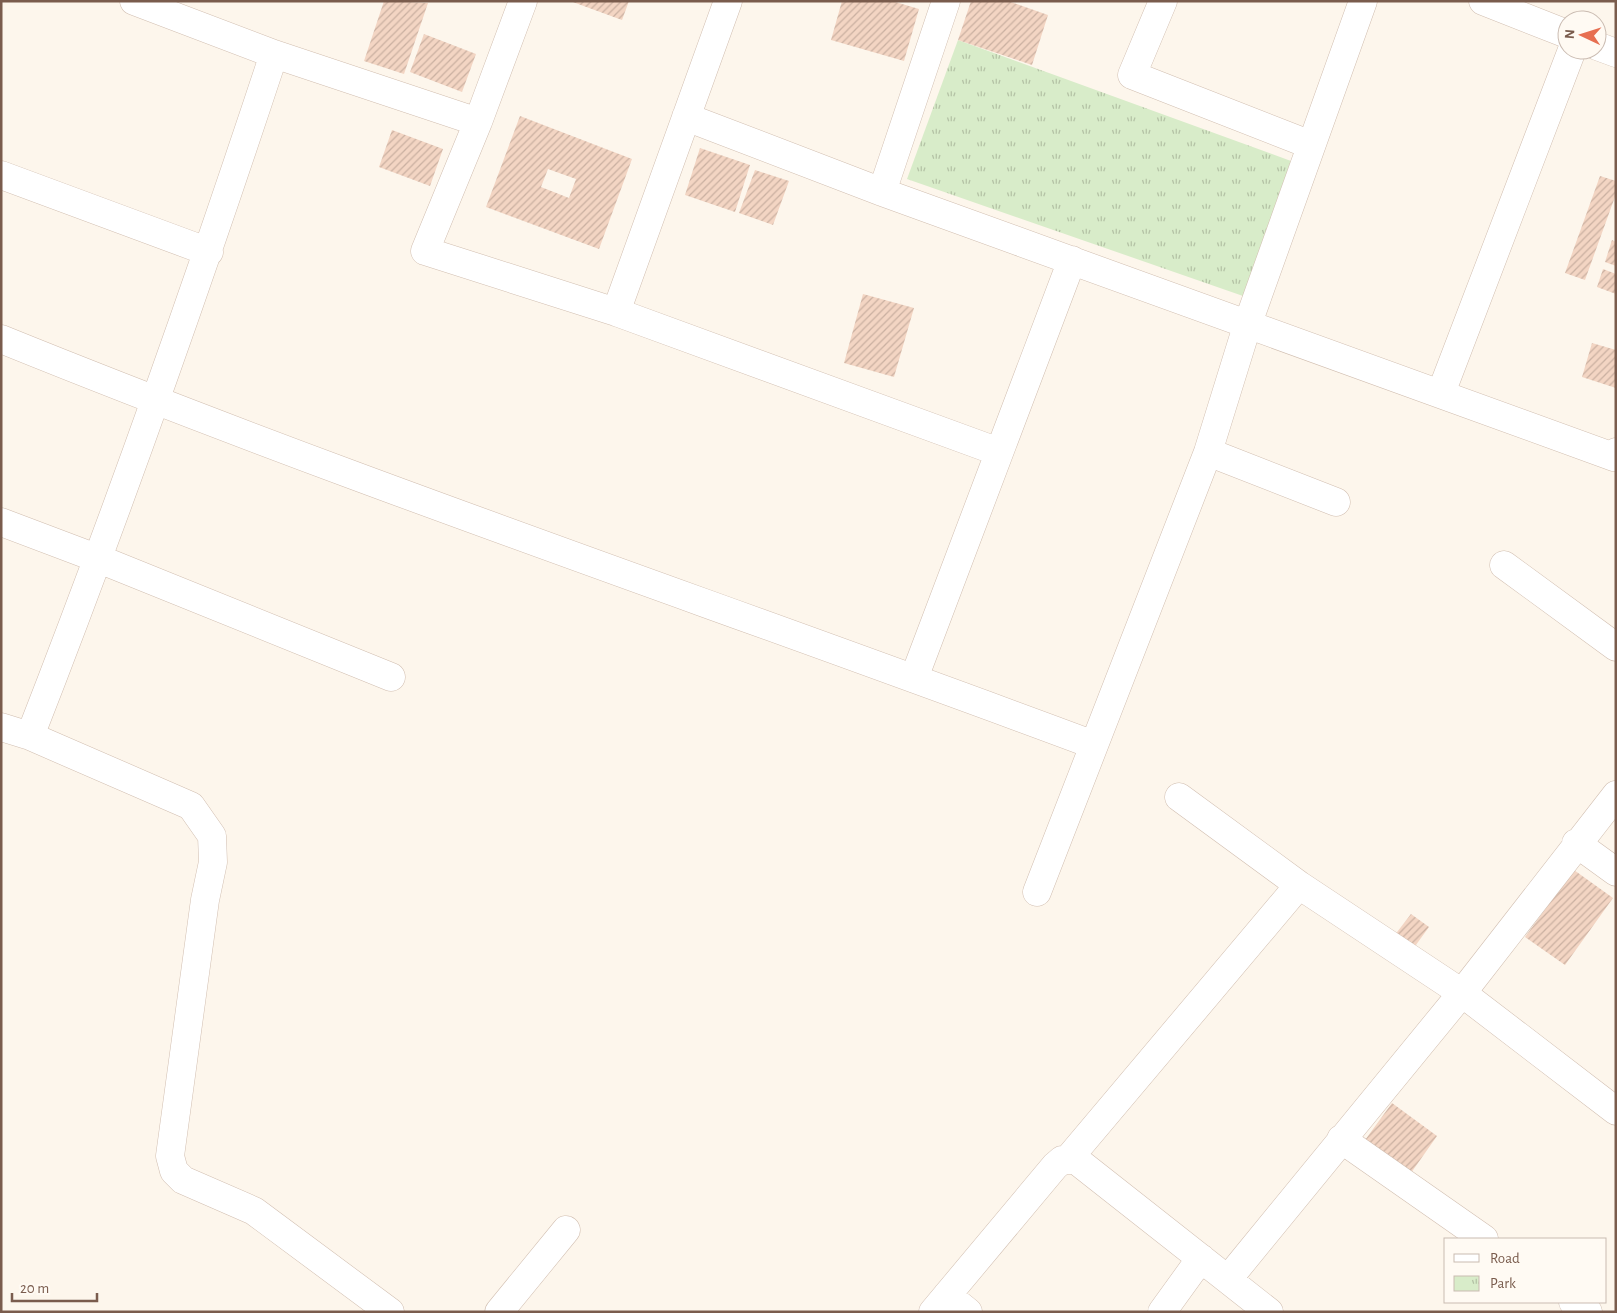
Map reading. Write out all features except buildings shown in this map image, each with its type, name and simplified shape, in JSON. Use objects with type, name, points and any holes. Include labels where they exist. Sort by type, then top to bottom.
[{"type":"street","points":[[134,1],[274,54],[478,122]]},
{"type":"street","points":[[523,1],[478,122],[424,251],[616,312],[999,452]]},
{"type":"street","points":[[616,312],[728,1]]},
{"type":"street","points":[[882,192],[946,1]]},
{"type":"street","points":[[1163,1],[1132,75],[1312,145]]},
{"type":"street","points":[[1037,892],[1208,452],[1248,323],[1363,1]]},
{"type":"street","points":[[1483,1],[1557,30]]},
{"type":"street","points":[[30,736],[99,558],[156,402],[209,252],[274,54]]},
{"type":"street","points":[[1441,393],[1568,60]]},
{"type":"street","points":[[686,117],[882,192],[1614,456],[1616,452]]},
{"type":"street","points":[[1,175],[209,252]]},
{"type":"street","points":[[914,678],[1072,260]]},
{"type":"street","points":[[1,339],[156,402],[1094,745]]},
{"type":"street","points":[[1208,452],[1336,502]]},
{"type":"street","points":[[1,522],[99,558],[392,677]]},
{"type":"street","points":[[1504,565],[1616,647]]},
{"type":"street","points":[[1,727],[30,736],[191,806],[212,836],[213,862],[205,900],[170,1156],[174,1171],[183,1180],[254,1211],[390,1312]]},
{"type":"street","points":[[1228,1279],[1462,993],[1616,795]]},
{"type":"street","points":[[1179,797],[1299,885],[1462,993],[1616,1112]]},
{"type":"street","points":[[1576,844],[1616,872]]},
{"type":"street","points":[[949,1306],[1055,1166],[1069,1158],[1299,885]]},
{"type":"street","points":[[1342,1139],[1483,1238]]},
{"type":"street","points":[[1069,1158],[1076,1160],[1270,1312]]},
{"type":"street","points":[[499,1312],[566,1230]]},
{"type":"street","points":[[1162,1312],[1201,1258]]},
{"type":"street","points":[[1574,1303],[1588,1312]]},
{"type":"green space","points":[[958,40],[1291,161],[1243,296],[907,179]]}]
